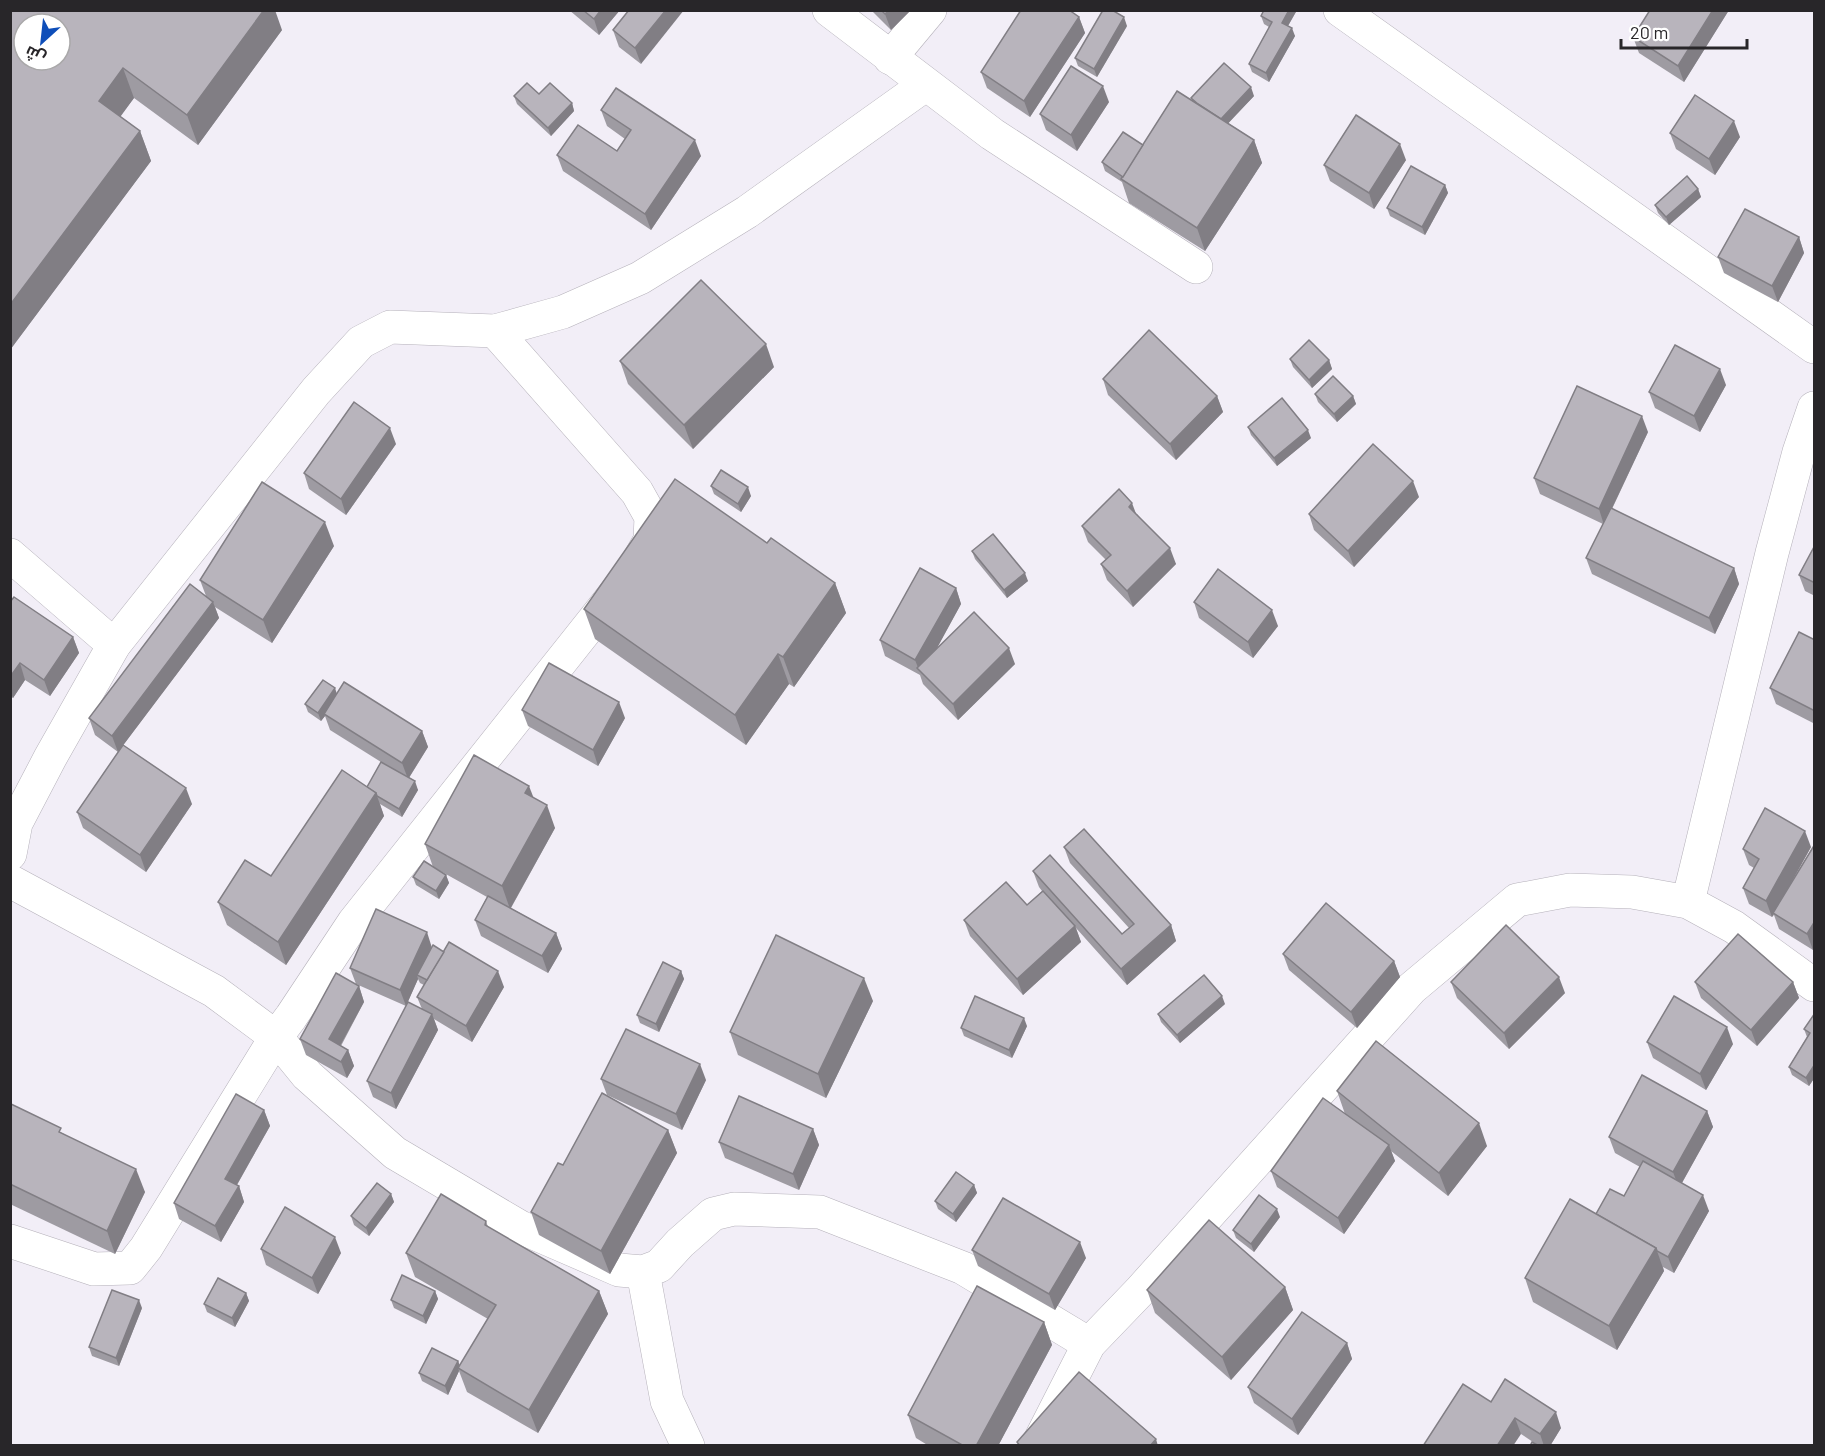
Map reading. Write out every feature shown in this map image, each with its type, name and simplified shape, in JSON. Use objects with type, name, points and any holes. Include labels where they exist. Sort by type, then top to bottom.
[{"type":"street","points":[[829,10],[992,134],[1196,267]]},
{"type":"street","points":[[890,58],[930,10]]},
{"type":"street","points":[[1340,10],[1815,347]]},
{"type":"street","points":[[10,854],[16,823],[114,645],[316,391],[361,342],[390,327],[495,331],[563,312],[640,278],[747,212],[925,85]]},
{"type":"street","points":[[10,1241],[94,1269],[130,1268],[146,1248],[276,1037],[354,922],[632,572],[650,540],[651,517],[637,492],[495,331]]},
{"type":"street","points":[[1688,902],[1775,542],[1799,452],[1815,408]]},
{"type":"street","points":[[10,555],[114,645]]},
{"type":"street","points":[[10,881],[214,991],[276,1037],[307,1075],[395,1153],[520,1227],[619,1270],[643,1272],[659,1266],[713,1214],[734,1209],[820,1212],[963,1268],[1089,1344]]},
{"type":"street","points":[[1036,1446],[1089,1344],[1139,1292],[1412,988],[1517,900],[1570,890],[1632,892],[1688,902],[1734,927],[1815,985]]},
{"type":"street","points":[[643,1272],[667,1401],[688,1446]]},
{"type":"building","points":[[10,10],[264,10],[187,115],[123,68],[99,101],[140,131],[10,305]]},
{"type":"building","points":[[583,10],[601,10],[594,19]]},
{"type":"building","points":[[629,10],[666,10],[635,48],[613,30]]},
{"type":"building","points":[[1021,10],[1069,10],[1079,17],[1024,101],[981,72]]},
{"type":"building","points":[[1103,10],[1112,10],[1124,17],[1094,69],[1075,58]]},
{"type":"building","points":[[1264,10],[1289,10],[1282,23],[1292,28],[1266,73],[1249,64],[1272,22],[1261,16]]},
{"type":"building","points":[[1650,10],[1713,10],[1678,66],[1633,37]]},
{"type":"building","points":[[1224,63],[1251,87],[1221,119],[1191,98]]},
{"type":"building","points":[[1071,66],[1103,86],[1071,135],[1040,114]]},
{"type":"building","points":[[527,83],[539,94],[550,83],[572,103],[548,128],[514,96]]},
{"type":"building","points":[[616,88],[695,140],[645,214],[557,155],[578,125],[617,151],[631,130],[601,110]]},
{"type":"building","points":[[1177,91],[1254,140],[1197,228],[1121,179]]},
{"type":"building","points":[[1695,95],[1734,121],[1709,159],[1670,133]]},
{"type":"building","points":[[1356,115],[1400,144],[1369,193],[1324,165]]},
{"type":"building","points":[[1123,132],[1143,145],[1123,177],[1102,162]]},
{"type":"building","points":[[1411,166],[1445,185],[1422,227],[1387,208]]},
{"type":"building","points":[[1687,176],[1698,189],[1666,217],[1655,205]]},
{"type":"building","points":[[1745,209],[1799,237],[1772,286],[1718,257]]},
{"type":"building","points":[[701,280],[766,344],[684,425],[620,361]]},
{"type":"building","points":[[1149,330],[1217,396],[1170,444],[1103,379]]},
{"type":"building","points":[[1309,340],[1329,360],[1309,380],[1290,359]]},
{"type":"building","points":[[1675,345],[1720,369],[1694,416],[1649,392]]},
{"type":"building","points":[[1333,376],[1353,396],[1334,414],[1315,394]]},
{"type":"building","points":[[1577,386],[1642,416],[1599,509],[1534,478]]},
{"type":"building","points":[[1282,398],[1308,430],[1274,458],[1248,427]]},
{"type":"building","points":[[354,402],[390,428],[341,499],[304,473]]},
{"type":"building","points":[[1373,444],[1413,481],[1348,551],[1309,514]]},
{"type":"building","points":[[721,470],[748,487],[738,504],[711,486]]},
{"type":"building","points":[[675,479],[767,543],[771,538],[835,583],[783,657],[778,654],[735,715],[584,609]]},
{"type":"building","points":[[262,482],[325,522],[263,620],[200,580]]},
{"type":"building","points":[[1119,489],[1132,503],[1129,507],[1170,548],[1127,591],[1101,564],[1111,555],[1082,526]]},
{"type":"building","points":[[1611,508],[1734,568],[1709,618],[1586,558]]},
{"type":"building","points":[[993,534],[1025,573],[1004,590],[972,551]]},
{"type":"building","points":[[1815,545],[1815,583],[1799,575]]},
{"type":"building","points":[[920,568],[956,588],[915,660],[880,640]]},
{"type":"building","points":[[1218,569],[1272,610],[1248,642],[1194,602]]},
{"type":"building","points":[[190,584],[213,602],[112,736],[89,718]]},
{"type":"building","points":[[14,597],[73,637],[44,680],[20,663],[10,677],[10,602]]},
{"type":"building","points":[[974,612],[1009,648],[953,704],[917,668]]},
{"type":"building","points":[[1799,632],[1815,640],[1815,711],[1770,688]]},
{"type":"building","points":[[549,663],[619,702],[593,750],[522,710]]},
{"type":"building","points":[[323,680],[335,688],[318,713],[305,704]]},
{"type":"building","points":[[344,682],[422,731],[402,763],[324,714]]},
{"type":"building","points":[[123,745],[186,788],[140,855],[77,812]]},
{"type":"building","points":[[474,755],[529,786],[525,793],[547,805],[502,886],[425,844]]},
{"type":"building","points":[[381,762],[415,781],[399,809],[367,787]]},
{"type":"building","points":[[342,770],[376,793],[278,942],[218,902],[245,860],[271,876]]},
{"type":"building","points":[[1765,808],[1805,831],[1766,901],[1743,888],[1759,859],[1743,849]]},
{"type":"building","points":[[1084,829],[1171,925],[1121,969],[1033,871],[1050,855],[1122,934],[1134,924],[1064,847]]},
{"type":"building","points":[[1815,844],[1815,921],[1807,934],[1773,913]]},
{"type":"building","points":[[424,861],[446,875],[436,891],[413,877]]},
{"type":"building","points":[[1006,882],[1027,905],[1043,891],[1075,926],[1017,979],[964,920]]},
{"type":"building","points":[[488,896],[556,933],[542,956],[475,920]]},
{"type":"building","points":[[1326,903],[1394,961],[1351,1012],[1283,954]]},
{"type":"building","points":[[376,909],[427,932],[400,990],[350,968]]},
{"type":"building","points":[[1506,925],[1559,977],[1504,1033],[1451,982]]},
{"type":"building","points":[[1738,934],[1793,982],[1751,1030],[1695,982]]},
{"type":"building","points":[[776,935],[864,978],[818,1074],[730,1032]]},
{"type":"building","points":[[449,942],[498,971],[466,1026],[417,997]]},
{"type":"building","points":[[433,945],[444,952],[427,980],[417,975]]},
{"type":"building","points":[[663,962],[681,971],[656,1024],[637,1015]]},
{"type":"building","points":[[336,973],[359,986],[329,1039],[348,1050],[341,1062],[300,1039]]},
{"type":"building","points":[[1204,975],[1222,996],[1177,1035],[1158,1014]]},
{"type":"building","points":[[975,996],[1024,1018],[1009,1050],[961,1028]]},
{"type":"building","points":[[1674,996],[1727,1027],[1700,1074],[1647,1042]]},
{"type":"building","points":[[408,1002],[432,1014],[391,1093],[367,1081]]},
{"type":"building","points":[[1815,1013],[1815,1064],[1806,1078],[1789,1067],[1810,1033],[1804,1029]]},
{"type":"building","points":[[626,1029],[700,1064],[676,1114],[601,1079]]},
{"type":"building","points":[[1376,1041],[1479,1123],[1439,1173],[1337,1091]]},
{"type":"building","points":[[1642,1075],[1707,1111],[1673,1172],[1609,1137]]},
{"type":"building","points":[[602,1093],[668,1130],[601,1251],[531,1212],[558,1163],[563,1165]]},
{"type":"building","points":[[236,1094],[264,1110],[225,1179],[239,1186],[215,1226],[174,1203]]},
{"type":"building","points":[[739,1096],[813,1129],[793,1174],[719,1142]]},
{"type":"building","points":[[1323,1098],[1389,1145],[1338,1218],[1271,1171]]},
{"type":"building","points":[[11,1104],[61,1128],[59,1132],[136,1169],[107,1231],[10,1184]]},
{"type":"building","points":[[1643,1161],[1703,1195],[1668,1257],[1596,1214],[1610,1189],[1624,1196]]},
{"type":"building","points":[[956,1172],[974,1185],[953,1214],[935,1201]]},
{"type":"building","points":[[377,1183],[391,1194],[366,1228],[351,1216]]},
{"type":"building","points":[[441,1194],[486,1221],[485,1225],[599,1291],[529,1410],[458,1368],[496,1305],[406,1253]]},
{"type":"building","points":[[1259,1195],[1277,1209],[1251,1244],[1233,1230]]},
{"type":"building","points":[[1003,1198],[1080,1242],[1049,1294],[972,1250]]},
{"type":"building","points":[[1570,1199],[1656,1248],[1609,1326],[1525,1278]]},
{"type":"building","points":[[285,1207],[335,1237],[312,1278],[261,1249]]},
{"type":"building","points":[[1209,1220],[1285,1287],[1222,1357],[1147,1290]]},
{"type":"building","points":[[402,1275],[435,1291],[423,1316],[391,1300]]},
{"type":"building","points":[[218,1278],[246,1293],[232,1318],[204,1304]]},
{"type":"building","points":[[977,1286],[1044,1322],[976,1446],[964,1446],[908,1415]]},
{"type":"building","points":[[112,1290],[139,1300],[116,1358],[89,1347]]},
{"type":"building","points":[[1302,1312],[1347,1343],[1292,1419],[1248,1387]]},
{"type":"building","points":[[432,1348],[458,1361],[445,1386],[419,1373]]},
{"type":"building","points":[[1079,1372],[1156,1439],[1150,1446],[1020,1446],[1017,1442]]},
{"type":"building","points":[[1505,1379],[1556,1412],[1540,1434],[1515,1418],[1497,1446],[1423,1446],[1463,1384],[1491,1402]]}]
